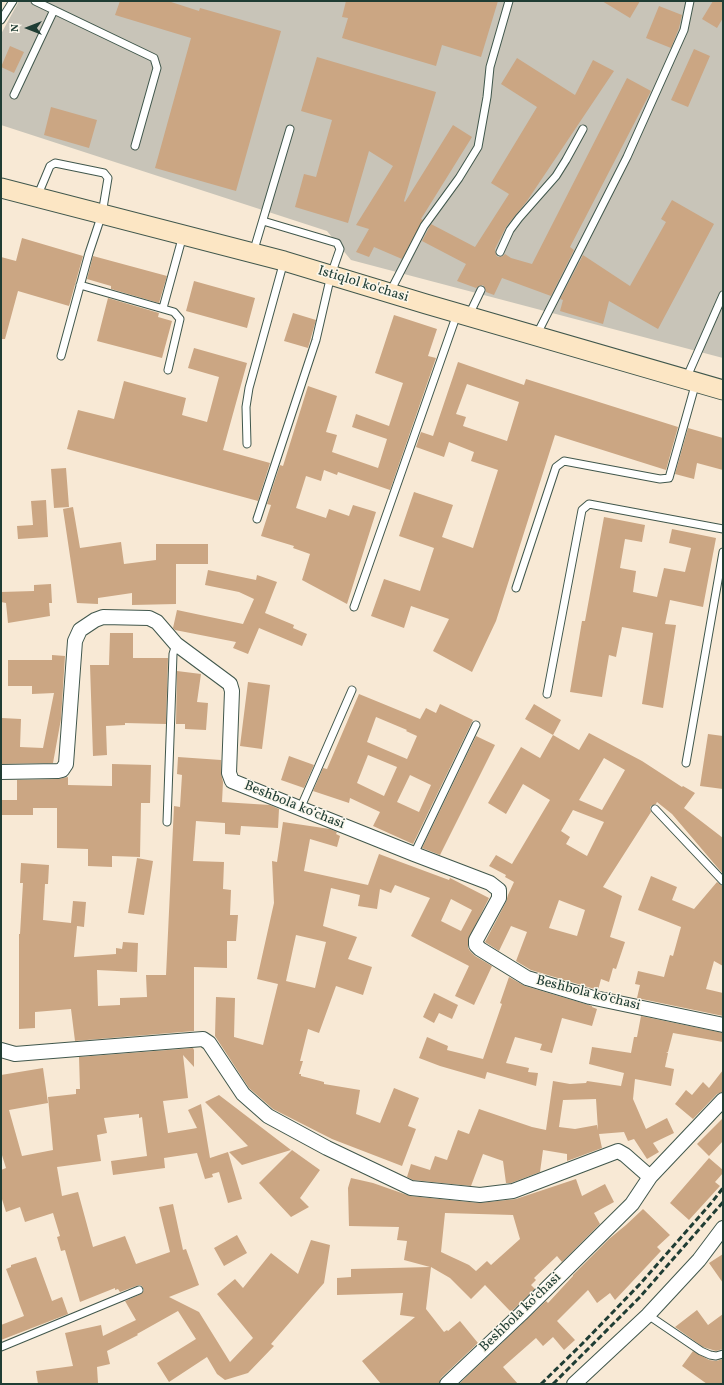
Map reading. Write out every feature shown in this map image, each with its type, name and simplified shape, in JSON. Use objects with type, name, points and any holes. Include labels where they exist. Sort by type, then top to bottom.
[{"type":"main road","name":"Istiqlol ko'chasi","points":[[1,188],[284,261],[463,315],[723,390]]},
{"type":"street","name":"Beshbola koʻchasi","points":[[1,772],[58,772],[62,770],[66,764],[75,641],[80,630],[85,625],[103,617],[149,618],[158,622],[176,644],[230,684],[232,691],[229,773],[232,781],[490,883],[499,890],[499,898],[476,940],[476,945],[527,978],[590,997],[723,1025]]},
{"type":"street","points":[[1,1050],[15,1054],[203,1039],[209,1043],[243,1094],[268,1116],[327,1148],[412,1188],[480,1195],[513,1191],[618,1151],[625,1154],[650,1177]]},
{"type":"street","name":"Beshbola koʻchasi","points":[[447,1384],[521,1314],[632,1204],[650,1177],[723,1100]]},
{"type":"street","points":[[574,1384],[648,1315],[699,1260],[723,1228]]},
{"type":"lane","points":[[1,20],[12,1]]},
{"type":"lane","points":[[35,1],[154,58],[157,68],[135,146]]},
{"type":"lane","points":[[389,293],[424,226],[459,178],[478,147],[488,97],[490,67],[509,1]]},
{"type":"lane","points":[[536,336],[627,157],[684,30],[690,1]]},
{"type":"lane","points":[[14,95],[54,10]]},
{"type":"lane","points":[[253,253],[290,129]]},
{"type":"lane","points":[[500,252],[510,230],[556,176],[583,129]]},
{"type":"lane","points":[[36,198],[50,166],[56,162],[104,173],[108,178],[102,214],[80,285],[61,356]]},
{"type":"lane","points":[[258,519],[316,340],[331,275],[340,249],[338,243],[263,221]]},
{"type":"lane","points":[[162,308],[183,235]]},
{"type":"lane","points":[[247,444],[246,406],[249,388],[284,261]]},
{"type":"lane","points":[[80,285],[174,312],[180,319],[168,370]]},
{"type":"lane","points":[[354,607],[463,315],[481,290]]},
{"type":"lane","points":[[516,588],[556,467],[564,461],[660,479],[669,478],[691,381],[723,295]]},
{"type":"lane","points":[[547,694],[582,510],[585,507],[589,504],[723,529]]},
{"type":"lane","points":[[686,763],[723,552]]},
{"type":"lane","points":[[167,822],[173,654],[176,644]]},
{"type":"lane","points":[[300,808],[352,690]]},
{"type":"lane","points":[[414,854],[476,725]]},
{"type":"lane","points":[[655,809],[723,881]]},
{"type":"lane","points":[[1,1347],[139,1290]]},
{"type":"lane","points":[[648,1315],[701,1351],[716,1356],[723,1354]]},
{"type":"shaded area","points":[[19,1],[723,1],[723,358],[351,260],[327,231],[1,125],[1,34]]},
{"type":"building","points":[[120,1],[168,1],[199,11],[200,8],[281,31],[236,191],[155,168],[191,38],[115,15]]},
{"type":"building","points":[[346,1],[498,1],[481,57],[442,45],[436,66],[342,38],[348,18],[342,17]]},
{"type":"building","points":[[602,1],[640,1],[630,18]]},
{"type":"building","points":[[713,1],[723,1],[723,18],[717,28],[702,19]]},
{"type":"building","points":[[659,6],[682,15],[679,28],[671,48],[646,38]]},
{"type":"building","points":[[10,46],[24,52],[14,73],[1,67]]},
{"type":"building","points":[[694,49],[710,56],[688,107],[671,100]]},
{"type":"building","points":[[317,57],[436,92],[404,201],[405,202],[453,125],[472,137],[421,219],[423,220],[402,259],[374,247],[369,257],[356,252],[369,229],[356,225],[393,166],[369,151],[348,223],[295,207],[304,174],[316,177],[332,120],[301,111]]},
{"type":"building","points":[[517,58],[575,95],[593,60],[614,71],[527,201],[506,227],[495,249],[498,257],[505,254],[511,258],[532,264],[627,78],[651,91],[570,247],[574,250],[551,296],[502,278],[494,295],[486,292],[483,285],[476,288],[457,281],[466,264],[422,241],[431,224],[475,247],[509,194],[491,183],[537,107],[501,84]]},
{"type":"building","points":[[51,107],[97,120],[89,148],[44,135]]},
{"type":"building","points":[[672,200],[714,224],[658,329],[609,301],[603,324],[560,311],[563,300],[560,299],[583,255],[630,286],[666,222],[661,219]]},
{"type":"building","points":[[22,238],[83,256],[69,306],[18,291],[5,339],[1,339],[1,257],[16,261]]},
{"type":"building","points":[[93,256],[167,276],[159,303],[111,289],[111,286],[87,279]]},
{"type":"building","points":[[194,281],[255,298],[247,328],[186,311]]},
{"type":"building","points":[[108,298],[159,313],[158,317],[172,321],[162,358],[97,341]]},
{"type":"building","points":[[293,313],[316,320],[308,348],[284,341]]},
{"type":"building","points":[[394,315],[437,329],[428,356],[436,358],[390,490],[338,472],[337,475],[324,470],[321,481],[306,476],[296,508],[326,518],[329,509],[349,516],[353,505],[376,512],[347,604],[302,580],[310,554],[293,548],[294,546],[261,536],[271,505],[267,504],[280,465],[283,466],[308,386],[337,396],[326,432],[337,435],[332,452],[378,468],[387,439],[352,427],[356,414],[389,426],[403,383],[375,373]]},
{"type":"building","points":[[194,348],[247,363],[223,450],[270,463],[258,501],[67,449],[78,410],[114,419],[124,381],[186,398],[182,415],[207,422],[219,377],[188,368]]},
{"type":"building","points":[[458,362],[524,385],[526,379],[678,427],[666,470],[555,435],[496,621],[472,672],[433,651],[449,619],[411,606],[404,628],[371,616],[384,579],[420,591],[434,548],[399,536],[414,492],[453,505],[442,537],[473,548],[498,470],[471,461],[474,452],[449,442],[444,457],[416,447],[421,432],[433,436]],"holes":[[[467,384],[519,402],[507,441],[463,426],[466,417],[456,414]]]},
{"type":"building","points":[[688,428],[723,438],[723,470],[697,463],[694,479],[675,474]]},
{"type":"building","points":[[66,468],[69,507],[54,508],[51,469]]},
{"type":"building","points":[[46,500],[48,537],[18,539],[17,526],[33,525],[31,501]]},
{"type":"building","points":[[73,507],[80,548],[121,542],[124,564],[156,560],[156,544],[208,544],[208,564],[176,564],[176,604],[132,605],[132,593],[98,598],[98,604],[77,603],[63,509]]},
{"type":"building","points":[[604,517],[645,525],[642,542],[625,539],[620,568],[636,571],[633,592],[657,597],[664,568],[685,572],[691,548],[669,543],[672,529],[716,538],[703,607],[670,600],[665,624],[676,625],[663,708],[642,704],[653,633],[622,627],[616,657],[609,655],[602,697],[570,692],[582,621],[585,621]]},
{"type":"building","points":[[208,570],[256,580],[257,575],[277,582],[265,613],[294,625],[293,628],[307,634],[302,646],[259,628],[248,654],[233,648],[236,642],[175,630],[173,628],[177,610],[243,624],[254,599],[239,592],[205,585]]},
{"type":"building","points":[[51,584],[52,603],[49,603],[50,616],[8,623],[6,603],[1,602],[1,592],[34,591],[34,585]]},
{"type":"building","points":[[110,633],[133,633],[133,658],[168,658],[166,724],[125,723],[125,725],[106,726],[107,755],[93,756],[90,665],[109,665]]},
{"type":"building","points":[[52,655],[65,656],[61,719],[53,763],[1,764],[2,718],[21,719],[20,747],[43,748],[54,693],[32,694],[32,686],[8,686],[8,660],[52,660]]},
{"type":"building","points":[[177,671],[201,674],[197,702],[208,703],[206,730],[185,729],[185,724],[176,724]]},
{"type":"building","points":[[248,682],[270,685],[262,749],[240,746]]},
{"type":"building","points":[[359,694],[420,719],[426,708],[436,713],[440,704],[473,720],[413,844],[373,826],[380,812],[350,798],[349,803],[313,791],[323,768],[327,769]],"holes":[[[376,717],[407,730],[406,731],[417,736],[407,759],[367,742]],[[368,755],[397,767],[384,796],[357,783]],[[410,775],[431,785],[419,812],[397,802]]]},
{"type":"building","points":[[534,704],[561,720],[553,735],[525,719]]},
{"type":"building","points":[[589,733],[642,761],[682,787],[683,786],[695,793],[684,808],[723,838],[723,874],[672,814],[657,802],[651,806],[651,812],[603,887],[622,896],[610,937],[625,942],[616,969],[613,968],[609,982],[601,979],[598,990],[531,970],[516,961],[527,932],[511,926],[499,951],[485,942],[506,902],[514,882],[505,877],[506,875],[489,866],[496,855],[512,864],[550,800],[523,784],[506,814],[488,803],[521,747],[540,758],[553,735],[579,750]],"holes":[[[604,758],[625,770],[602,810],[579,800]],[[573,810],[604,822],[587,856],[566,844],[570,837],[561,831]],[[559,900],[585,910],[577,936],[549,928]]]},
{"type":"building","points":[[708,734],[723,736],[723,789],[700,786]]},
{"type":"building","points":[[476,736],[495,745],[440,855],[422,848]]},
{"type":"building","points":[[289,756],[314,765],[304,788],[281,780]]},
{"type":"building","points":[[178,757],[221,760],[223,782],[222,802],[270,805],[279,809],[278,828],[241,826],[240,835],[225,834],[225,823],[196,821],[193,861],[224,862],[223,889],[231,890],[230,915],[238,915],[236,941],[227,941],[227,968],[194,967],[194,1031],[75,1041],[71,1009],[35,1012],[35,1028],[19,1029],[19,934],[23,883],[20,883],[21,863],[49,865],[48,884],[45,884],[43,920],[71,923],[73,901],[86,902],[84,927],[77,926],[74,957],[116,954],[116,948],[122,949],[123,942],[138,943],[137,972],[97,970],[98,1006],[120,1005],[120,998],[147,997],[146,975],[166,975],[174,806],[180,807],[182,775],[177,774]]},
{"type":"building","points":[[112,764],[151,765],[150,803],[141,803],[140,857],[112,856],[112,867],[88,866],[88,849],[57,848],[57,808],[33,808],[33,815],[1,815],[1,800],[17,800],[17,780],[58,779],[68,777],[68,785],[112,786]]},
{"type":"building","points":[[283,822],[330,829],[337,832],[336,834],[340,836],[337,847],[310,839],[304,871],[368,885],[379,854],[449,880],[450,878],[489,898],[468,940],[468,948],[470,951],[475,956],[492,966],[474,1005],[455,996],[469,966],[411,936],[430,898],[395,885],[391,893],[380,889],[377,909],[358,906],[360,895],[331,888],[323,926],[357,937],[348,959],[372,967],[363,995],[336,986],[319,1033],[308,1029],[300,1061],[303,1061],[299,1074],[301,1074],[301,1076],[324,1082],[324,1084],[360,1090],[356,1114],[380,1123],[394,1088],[419,1098],[408,1126],[416,1129],[402,1166],[332,1139],[273,1109],[249,1088],[215,1036],[216,997],[235,998],[234,1037],[263,1045],[278,984],[257,979],[274,903],[272,861],[277,862]],"holes":[[[451,899],[472,910],[461,931],[441,921]],[[296,935],[326,942],[315,988],[286,981]]]},
{"type":"building","points":[[137,858],[153,861],[144,915],[128,913]]},
{"type":"building","points":[[651,876],[677,887],[672,900],[694,909],[717,882],[723,886],[723,966],[714,961],[706,989],[723,993],[723,1016],[637,998],[640,985],[635,984],[638,971],[664,977],[670,955],[673,956],[681,927],[638,910]]},
{"type":"building","points":[[509,977],[525,986],[592,1006],[597,1009],[592,1026],[562,1018],[552,1053],[540,1050],[542,1044],[515,1037],[506,1063],[529,1068],[528,1072],[538,1073],[536,1086],[487,1072],[485,1079],[440,1066],[419,1058],[427,1037],[448,1046],[447,1050],[483,1059],[502,1004],[500,1003]]},
{"type":"building","points":[[434,993],[458,1005],[452,1019],[439,1013],[434,1023],[423,1017]]},
{"type":"building","points":[[641,1016],[723,1033],[723,1042],[673,1033],[668,1052],[666,1052],[668,1053],[665,1067],[674,1069],[671,1086],[635,1079],[633,1099],[646,1129],[667,1118],[674,1133],[653,1143],[659,1152],[647,1159],[634,1139],[628,1141],[624,1132],[599,1134],[602,1148],[567,1161],[567,1154],[543,1150],[540,1172],[511,1183],[506,1183],[503,1161],[483,1154],[471,1186],[413,1180],[407,1177],[411,1164],[430,1170],[435,1156],[447,1160],[458,1130],[469,1134],[479,1109],[532,1127],[546,1130],[553,1081],[570,1084],[586,1083],[587,1081],[621,1086],[624,1073],[589,1064],[592,1047],[631,1053],[634,1037],[637,1037]],"holes":[[[596,1099],[598,1130],[597,1125],[575,1129],[559,1127],[563,1100]]]},
{"type":"building","points":[[193,1048],[194,1067],[183,1055],[188,1098],[163,1101],[168,1133],[197,1128],[188,1110],[201,1104],[210,1158],[228,1152],[242,1199],[228,1203],[219,1172],[212,1174],[213,1177],[205,1179],[197,1153],[164,1158],[165,1168],[113,1175],[111,1161],[147,1156],[142,1117],[139,1118],[139,1114],[104,1118],[107,1133],[97,1135],[101,1161],[57,1167],[62,1196],[78,1192],[93,1247],[125,1236],[136,1264],[170,1252],[159,1207],[173,1204],[183,1250],[186,1249],[199,1285],[169,1297],[199,1312],[230,1362],[253,1338],[217,1294],[235,1279],[243,1288],[271,1253],[298,1274],[311,1240],[330,1245],[324,1283],[271,1344],[274,1346],[248,1373],[225,1380],[217,1374],[207,1357],[169,1382],[157,1363],[196,1339],[178,1311],[137,1334],[138,1335],[107,1351],[110,1364],[97,1367],[98,1383],[38,1384],[36,1371],[73,1366],[65,1333],[101,1325],[103,1336],[136,1320],[125,1301],[141,1294],[144,1290],[142,1286],[139,1285],[120,1292],[118,1289],[115,1290],[115,1288],[80,1302],[65,1250],[61,1251],[57,1237],[60,1236],[53,1213],[25,1222],[20,1207],[6,1212],[1,1196],[1,1170],[6,1168],[1,1152],[1,1075],[43,1068],[48,1103],[9,1110],[22,1156],[53,1150],[48,1097],[76,1094],[76,1089],[80,1089],[79,1057]]},
{"type":"building","points":[[723,1070],[723,1092],[717,1094],[693,1119],[675,1104],[686,1090],[692,1095],[703,1082],[709,1088]]},
{"type":"building","points":[[219,1095],[291,1150],[242,1165],[229,1152],[248,1146],[205,1102]]},
{"type":"building","points":[[723,1118],[723,1141],[709,1156],[697,1144]]},
{"type":"building","points":[[292,1150],[320,1170],[300,1198],[309,1207],[291,1217],[259,1183]]},
{"type":"building","points":[[709,1158],[723,1170],[723,1173],[715,1182],[720,1186],[689,1220],[670,1203]]},
{"type":"building","points":[[351,1178],[373,1183],[410,1196],[479,1203],[516,1199],[576,1179],[582,1196],[605,1184],[614,1202],[594,1213],[600,1224],[562,1262],[557,1256],[534,1278],[536,1280],[531,1285],[535,1289],[511,1312],[485,1285],[471,1299],[450,1278],[431,1267],[426,1309],[444,1332],[447,1330],[448,1331],[460,1321],[478,1343],[441,1378],[439,1384],[381,1384],[362,1361],[415,1317],[400,1315],[403,1293],[337,1295],[337,1278],[351,1277],[351,1269],[430,1267],[404,1260],[407,1241],[397,1240],[399,1227],[349,1226],[348,1188]],"holes":[[[445,1213],[513,1215],[520,1239],[491,1265],[487,1261],[476,1271],[469,1265],[441,1252]]]},
{"type":"building","points":[[643,1209],[670,1235],[657,1247],[661,1251],[615,1300],[610,1293],[597,1303],[588,1290],[557,1321],[575,1340],[564,1350],[553,1337],[543,1346],[536,1338],[503,1367],[518,1384],[459,1384],[546,1301],[548,1303],[573,1275],[609,1239]]},
{"type":"building","points":[[237,1235],[247,1253],[224,1266],[214,1248]]},
{"type":"building","points":[[723,1254],[723,1283],[709,1263]]},
{"type":"building","points":[[36,1257],[52,1301],[62,1297],[68,1314],[1,1340],[1,1325],[24,1316],[6,1269],[11,1267],[11,1265]]},
{"type":"building","points":[[697,1310],[708,1325],[723,1314],[723,1349],[716,1351],[703,1347],[675,1327]]},
{"type":"building","points":[[693,1351],[709,1360],[716,1361],[723,1359],[723,1384],[707,1384],[682,1366]]},
{"type":"railway","points":[[541,1384],[641,1283],[723,1188]]},
{"type":"railway","points":[[553,1384],[639,1298],[723,1202]]}]
